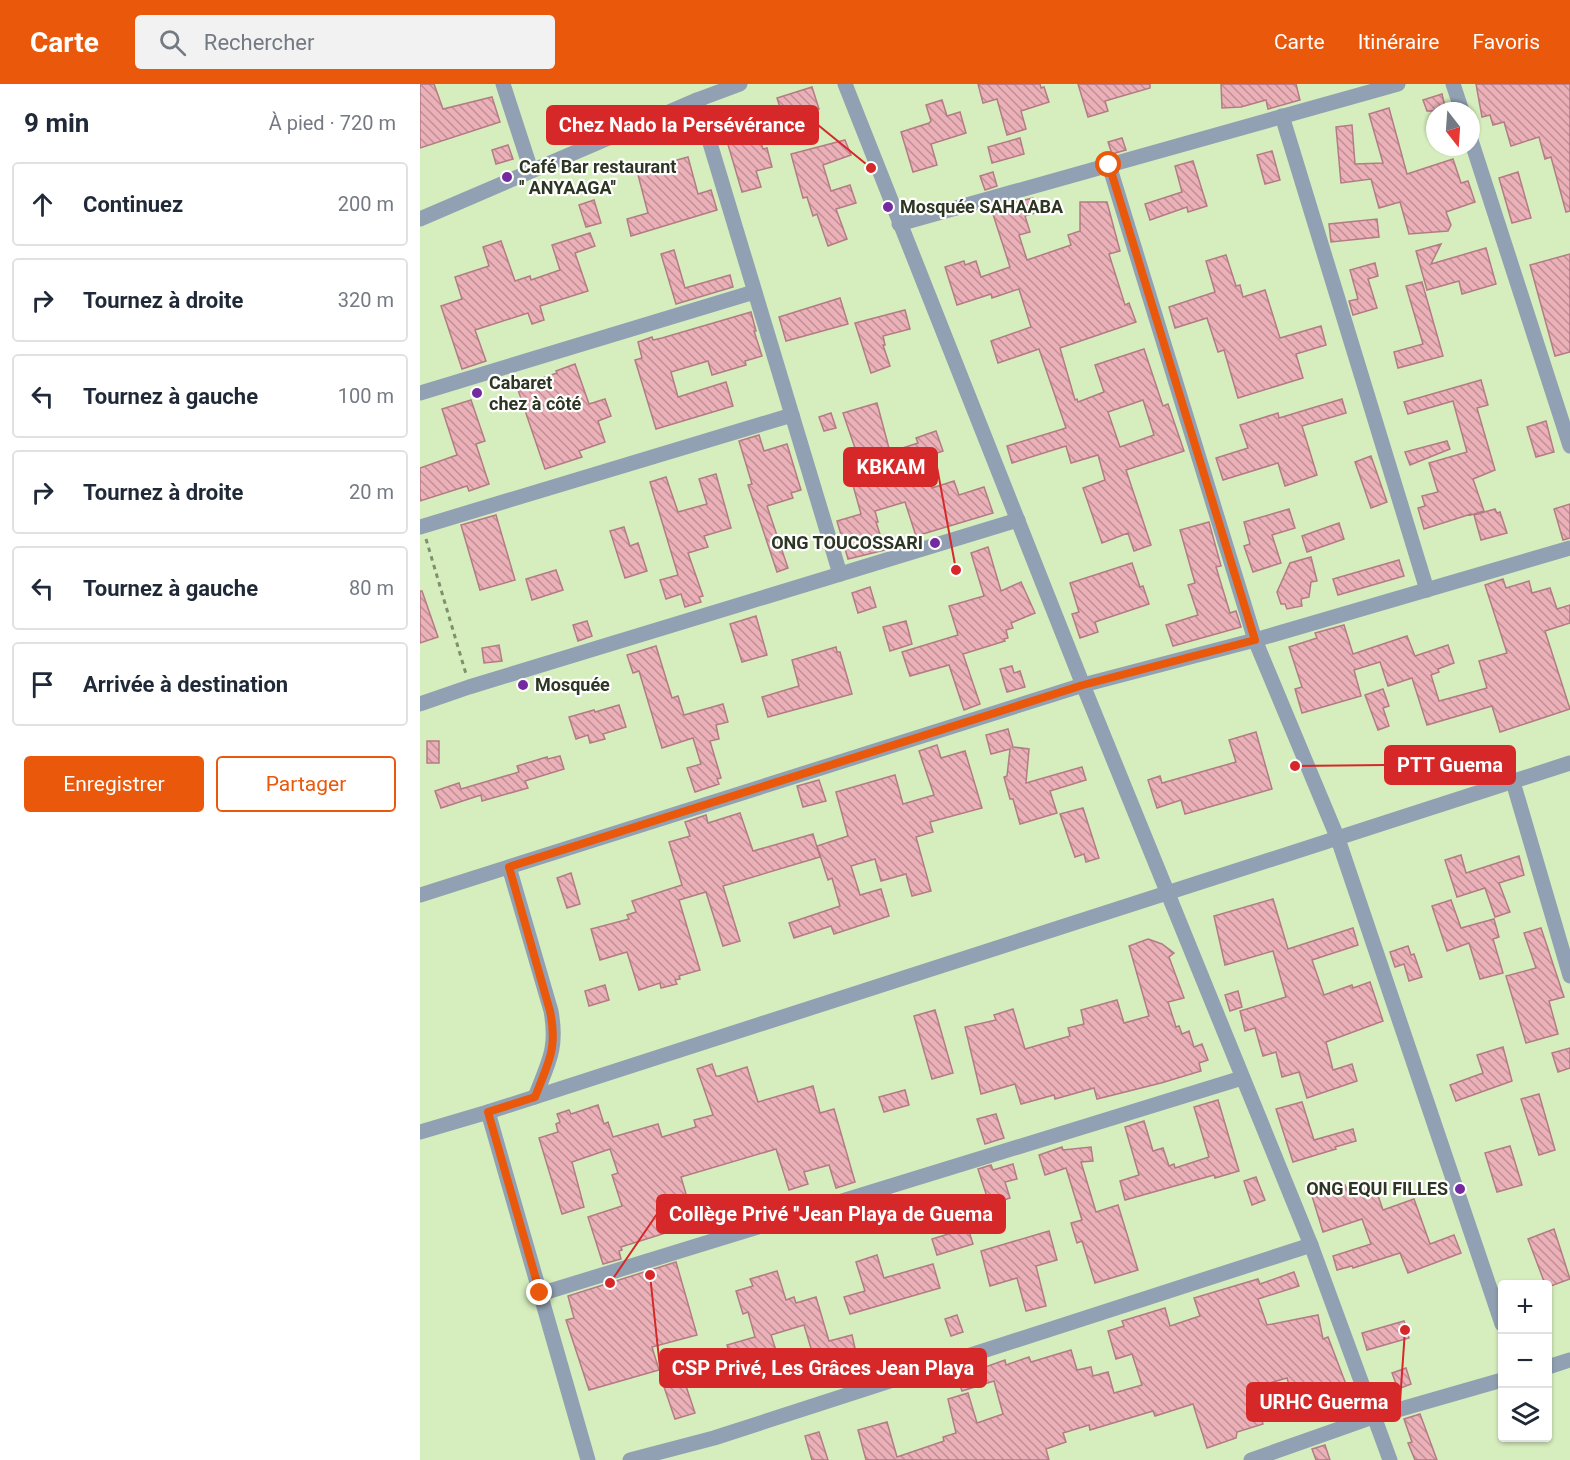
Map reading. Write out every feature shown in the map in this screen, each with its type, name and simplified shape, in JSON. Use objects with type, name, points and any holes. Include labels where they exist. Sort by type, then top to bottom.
[{"type":"street","points":[[503,84],[531,170]]},
{"type":"street","points":[[420,219],[531,170],[740,84]]},
{"type":"street","points":[[845,84],[1083,685],[1311,1245],[1390,1460]]},
{"type":"street","points":[[899,224],[1398,84]]},
{"type":"street","points":[[1453,84],[1459,102]]},
{"type":"street","points":[[698,100],[840,574]]},
{"type":"street","points":[[1282,116],[1427,590]]},
{"type":"street","points":[[1476,156],[1570,446]]},
{"type":"street","points":[[1109,165],[1255,640],[1338,839],[1498,1309]]},
{"type":"street","points":[[420,393],[754,292]]},
{"type":"street","points":[[421,527],[792,415]]},
{"type":"street","points":[[420,704],[1018,520]]},
{"type":"street","points":[[420,895],[1083,685],[1255,640],[1570,548]]},
{"type":"street","points":[[420,1132],[535,1097],[1570,763]]},
{"type":"street","points":[[1513,782],[1570,976]]},
{"type":"street","points":[[509,867],[554,1031],[553,1051],[535,1097]]},
{"type":"street","points":[[540,1293],[1242,1078]]},
{"type":"street","points":[[488,1112],[588,1460]]},
{"type":"street","points":[[630,1460],[725,1434],[1311,1245]]},
{"type":"street","points":[[1552,1366],[1570,1360]]},
{"type":"street","points":[[1251,1460],[1373,1417],[1498,1381]]},
{"type":"path","points":[[421,527],[470,687]]},
{"type":"building","points":[[420,84],[434,84],[443,109],[492,97],[500,122],[420,148]]},
{"type":"building","points":[[978,84],[1040,84],[1041,88],[1044,87],[1049,102],[1021,111],[1026,129],[1007,135],[997,99],[983,103]]},
{"type":"building","points":[[1078,84],[1150,84],[1150,88],[1105,101],[1108,111],[1088,117]]},
{"type":"building","points":[[1221,84],[1296,84],[1300,100],[1268,109],[1266,100],[1241,107],[1222,108]]},
{"type":"building","points":[[1476,84],[1570,84],[1570,211],[1566,212],[1551,157],[1545,159],[1539,137],[1511,146],[1504,122],[1493,125],[1490,115],[1482,117]]},
{"type":"building","points":[[812,87],[819,109],[784,120],[777,98]]},
{"type":"building","points":[[1442,94],[1444,102],[1426,102],[1426,108],[1423,100]]},
{"type":"building","points":[[942,100],[947,116],[960,112],[966,133],[931,144],[937,165],[913,172],[901,132],[929,123],[931,121],[926,105]]},
{"type":"building","points":[[1389,108],[1407,174],[1453,159],[1461,183],[1468,181],[1475,202],[1446,212],[1451,225],[1448,231],[1409,234],[1400,202],[1379,208],[1371,179],[1341,183],[1336,127],[1352,125],[1355,164],[1383,163],[1369,114]]},
{"type":"building","points":[[752,113],[763,149],[767,148],[772,167],[756,171],[761,187],[742,192],[724,131],[733,128],[731,119]]},
{"type":"building","points":[[1020,138],[1024,154],[992,163],[988,147]]},
{"type":"building","points":[[1122,138],[1126,150],[1112,154],[1108,142]]},
{"type":"building","points":[[845,140],[851,155],[823,165],[831,191],[850,185],[856,203],[836,209],[847,239],[828,246],[817,214],[813,216],[807,197],[803,198],[791,154]]},
{"type":"building","points":[[508,145],[513,159],[496,164],[492,150]]},
{"type":"building","points":[[1272,151],[1280,180],[1265,184],[1257,155]]},
{"type":"building","points":[[688,157],[698,194],[711,190],[717,210],[631,236],[627,219],[648,213],[637,171]]},
{"type":"building","points":[[1193,161],[1207,206],[1188,212],[1187,207],[1150,220],[1145,204],[1182,192],[1175,166]]},
{"type":"building","points":[[993,172],[997,186],[985,190],[980,176]]},
{"type":"building","points":[[1518,172],[1531,218],[1512,223],[1499,178]]},
{"type":"building","points":[[1033,198],[1038,212],[1025,216],[1030,232],[1019,235],[1027,260],[1071,245],[1068,235],[1080,231],[1080,202],[1107,202],[1120,251],[1109,254],[1125,305],[1129,303],[1136,322],[1060,348],[1075,400],[1077,399],[1078,402],[1104,392],[1095,365],[1144,349],[1163,406],[1168,404],[1184,451],[1126,470],[1151,545],[1134,551],[1128,533],[1102,543],[1083,488],[1105,480],[1098,455],[1071,463],[1066,446],[1012,463],[1007,446],[1066,428],[1039,349],[998,363],[991,341],[1031,327],[1019,289],[992,298],[991,294],[957,305],[945,267],[964,261],[965,265],[976,261],[981,277],[1010,267],[991,208]],"holes":[[[1143,400],[1154,435],[1120,447],[1108,412]]]},
{"type":"building","points":[[594,200],[601,223],[586,227],[579,205]]},
{"type":"building","points":[[1377,219],[1379,237],[1331,242],[1329,224]]},
{"type":"building","points":[[590,233],[595,246],[575,253],[588,291],[540,306],[544,320],[532,324],[528,313],[475,330],[486,361],[462,369],[441,306],[462,299],[455,277],[489,266],[483,247],[501,241],[515,281],[530,276],[531,280],[560,270],[552,245]]},
{"type":"building","points":[[1441,244],[1431,264],[1486,248],[1496,284],[1462,294],[1459,281],[1427,290],[1416,251]]},
{"type":"building","points":[[674,250],[685,288],[730,275],[733,287],[676,304],[661,254]]},
{"type":"building","points":[[1570,254],[1570,352],[1555,356],[1530,265]]},
{"type":"building","points":[[1226,255],[1236,286],[1240,285],[1243,297],[1265,290],[1280,338],[1321,326],[1326,345],[1296,354],[1303,378],[1238,398],[1224,350],[1218,352],[1207,318],[1175,328],[1169,307],[1215,292],[1206,261]]},
{"type":"building","points":[[1375,263],[1378,276],[1368,279],[1377,308],[1353,315],[1349,301],[1358,299],[1350,270]]},
{"type":"building","points":[[1422,282],[1443,356],[1398,368],[1394,352],[1423,344],[1406,286]]},
{"type":"building","points":[[840,298],[848,324],[786,341],[779,317]]},
{"type":"building","points":[[905,310],[910,329],[883,336],[885,345],[883,345],[890,366],[871,373],[855,323]]},
{"type":"building","points":[[751,312],[762,356],[745,361],[746,365],[712,375],[708,361],[671,372],[678,397],[726,382],[733,406],[656,429],[635,360],[642,358],[638,342],[652,337],[653,340],[662,338]]},
{"type":"building","points":[[575,364],[589,404],[605,399],[611,416],[598,421],[605,442],[579,451],[582,457],[545,469],[517,387]]},
{"type":"building","points":[[1481,380],[1488,405],[1477,408],[1495,470],[1473,479],[1484,511],[1424,529],[1418,508],[1425,506],[1422,496],[1438,492],[1429,463],[1467,452],[1453,401],[1408,414],[1404,402]]},
{"type":"building","points":[[1342,399],[1346,413],[1302,426],[1317,475],[1285,486],[1278,463],[1223,480],[1216,458],[1248,448],[1240,425],[1278,413],[1279,418]]},
{"type":"building","points":[[471,400],[485,441],[476,444],[489,484],[469,491],[467,486],[420,501],[420,468],[457,455],[442,409]]},
{"type":"building","points":[[877,403],[890,452],[918,443],[916,438],[936,431],[943,451],[923,458],[932,488],[954,481],[959,495],[984,487],[993,513],[916,536],[905,502],[875,511],[885,550],[848,559],[837,521],[861,514],[847,464],[850,463],[848,457],[857,454],[843,413]]},
{"type":"building","points":[[831,413],[836,428],[824,431],[819,417]]},
{"type":"building","points":[[1546,421],[1554,452],[1536,457],[1527,427]]},
{"type":"building","points":[[759,435],[764,451],[787,444],[801,490],[791,493],[793,498],[767,506],[788,568],[777,572],[748,485],[752,484],[739,441]]},
{"type":"building","points":[[1447,441],[1450,449],[1410,465],[1405,452]]},
{"type":"building","points":[[1371,456],[1387,502],[1371,508],[1355,462]]},
{"type":"building","points":[[716,474],[731,528],[704,536],[708,547],[688,553],[703,596],[699,597],[701,602],[685,607],[681,594],[666,599],[660,580],[678,575],[650,482],[666,477],[678,512],[707,504],[699,479]]},
{"type":"building","points":[[1570,504],[1570,538],[1563,540],[1554,509]]},
{"type":"building","points":[[1289,509],[1295,528],[1272,535],[1281,563],[1253,572],[1244,546],[1250,544],[1244,522]]},
{"type":"building","points":[[1495,509],[1497,513],[1500,512],[1507,533],[1481,540],[1474,515]]},
{"type":"building","points":[[496,515],[515,580],[480,590],[461,525]]},
{"type":"building","points":[[1209,522],[1221,566],[1216,567],[1230,613],[1236,611],[1241,627],[1173,646],[1166,625],[1198,615],[1188,585],[1195,583],[1180,530]]},
{"type":"building","points":[[1339,523],[1344,539],[1307,552],[1302,536]]},
{"type":"building","points":[[624,527],[630,546],[638,543],[647,571],[625,578],[610,531]]},
{"type":"building","points":[[988,547],[1001,591],[1021,582],[1035,613],[1011,623],[1013,628],[1006,630],[1008,638],[1004,639],[1005,641],[963,654],[980,704],[964,710],[949,665],[910,676],[902,652],[958,635],[949,606],[984,596],[971,553]]},
{"type":"building","points":[[1311,557],[1317,581],[1311,582],[1309,597],[1301,599],[1302,606],[1287,609],[1285,604],[1281,604],[1277,592],[1290,563]]},
{"type":"building","points":[[1399,560],[1404,576],[1338,595],[1333,579]]},
{"type":"building","points":[[1132,563],[1140,587],[1143,586],[1149,604],[1095,622],[1098,632],[1080,638],[1072,614],[1079,612],[1070,583]]},
{"type":"building","points":[[556,570],[563,590],[532,600],[526,579]]},
{"type":"building","points":[[1503,579],[1506,588],[1529,581],[1532,593],[1550,588],[1557,609],[1570,605],[1570,623],[1545,631],[1570,709],[1500,732],[1492,706],[1427,725],[1412,678],[1388,686],[1380,662],[1354,670],[1361,696],[1302,713],[1295,689],[1302,687],[1289,647],[1317,638],[1315,633],[1344,625],[1353,654],[1407,636],[1415,656],[1448,645],[1454,663],[1438,669],[1439,672],[1431,675],[1439,701],[1487,688],[1479,661],[1507,653],[1485,585]]},
{"type":"building","points":[[870,587],[876,607],[858,613],[852,593]]},
{"type":"building","points":[[420,591],[422,591],[438,637],[420,643]]},
{"type":"building","points":[[756,616],[767,655],[742,662],[730,624]]},
{"type":"building","points":[[587,621],[592,636],[578,641],[573,625]]},
{"type":"building","points":[[906,621],[912,644],[890,651],[883,627]]},
{"type":"building","points":[[499,645],[502,661],[484,663],[482,648]]},
{"type":"building","points":[[656,646],[672,698],[678,696],[684,715],[723,704],[728,722],[716,725],[719,739],[710,741],[721,778],[717,779],[719,784],[695,792],[687,768],[701,764],[693,738],[662,748],[639,671],[633,673],[627,655]]},
{"type":"building","points":[[836,647],[837,652],[840,652],[852,694],[768,717],[762,697],[799,686],[792,660]]},
{"type":"building","points":[[1012,666],[1014,673],[1020,671],[1025,687],[1007,692],[1000,669]]},
{"type":"building","points":[[1383,689],[1389,706],[1383,708],[1389,726],[1378,730],[1365,695]]},
{"type":"building","points":[[619,705],[626,727],[603,734],[605,739],[590,743],[588,735],[576,739],[569,717]]},
{"type":"building","points":[[1008,729],[1013,747],[1029,749],[1026,783],[1082,767],[1086,780],[1050,791],[1057,813],[1020,824],[1004,777],[1007,776],[1010,749],[991,754],[986,735]]},
{"type":"building","points":[[1256,732],[1272,789],[1185,814],[1181,800],[1157,808],[1148,780],[1160,776],[1162,783],[1236,762],[1229,740]]},
{"type":"building","points":[[427,741],[439,741],[439,763],[427,763]]},
{"type":"building","points":[[937,745],[941,758],[965,751],[982,808],[930,822],[933,832],[916,837],[931,891],[912,896],[906,874],[881,881],[875,859],[851,866],[860,895],[881,889],[889,916],[834,934],[831,926],[794,938],[789,923],[840,906],[832,878],[828,880],[817,846],[848,836],[836,792],[895,775],[903,804],[934,795],[919,751]]},
{"type":"building","points":[[560,756],[564,769],[525,781],[528,788],[482,801],[481,795],[441,808],[435,791],[459,783],[461,789],[519,772],[517,766],[547,757],[548,759]]},
{"type":"building","points":[[819,780],[826,801],[803,807],[797,786]]},
{"type":"building","points":[[1083,808],[1099,858],[1086,862],[1084,854],[1075,857],[1060,814]]},
{"type":"building","points":[[740,813],[753,851],[813,834],[820,857],[723,886],[740,941],[723,946],[706,892],[679,900],[700,970],[679,976],[680,979],[675,980],[677,984],[661,988],[660,983],[639,990],[627,952],[600,960],[591,929],[629,919],[627,915],[636,912],[632,901],[682,885],[669,842],[690,836],[685,822],[706,815],[708,823]]},
{"type":"building","points":[[1461,855],[1466,873],[1519,856],[1524,875],[1499,883],[1510,912],[1495,917],[1485,888],[1457,897],[1445,860]]},
{"type":"building","points":[[571,873],[580,904],[567,908],[557,878]]},
{"type":"building","points":[[1273,899],[1288,949],[1353,928],[1358,945],[1312,960],[1324,995],[1352,985],[1353,988],[1370,982],[1383,1021],[1326,1042],[1333,1070],[1352,1064],[1357,1081],[1307,1098],[1299,1072],[1282,1077],[1276,1052],[1263,1056],[1255,1028],[1245,1031],[1240,1011],[1286,997],[1273,951],[1225,965],[1214,916]]},
{"type":"building","points":[[1451,900],[1461,928],[1494,919],[1499,937],[1493,939],[1503,973],[1480,979],[1469,943],[1447,951],[1432,906]]},
{"type":"building","points":[[1541,928],[1564,997],[1549,1001],[1558,1034],[1526,1043],[1506,976],[1536,968],[1524,933]]},
{"type":"building","points":[[1148,939],[1162,944],[1174,953],[1169,957],[1184,998],[1168,1002],[1176,1027],[1179,1026],[1182,1034],[1189,1031],[1194,1047],[1202,1044],[1208,1060],[1199,1063],[1201,1071],[1097,1099],[1094,1088],[1055,1099],[1054,1095],[1021,1104],[1015,1084],[981,1094],[965,1027],[996,1020],[994,1015],[1013,1009],[1025,1049],[1070,1036],[1068,1028],[1084,1024],[1081,1010],[1117,1000],[1124,1023],[1149,1016],[1129,946]]},
{"type":"building","points":[[1408,946],[1411,955],[1414,954],[1422,977],[1409,981],[1404,964],[1395,967],[1390,952]]},
{"type":"building","points":[[605,985],[609,1000],[589,1006],[585,991]]},
{"type":"building","points":[[1238,991],[1242,1007],[1230,1011],[1225,995]]},
{"type":"building","points":[[935,1010],[953,1073],[932,1079],[914,1016]]},
{"type":"building","points":[[1503,1047],[1512,1081],[1456,1101],[1450,1085],[1483,1073],[1477,1055]]},
{"type":"building","points":[[1570,1048],[1570,1068],[1558,1072],[1552,1053]]},
{"type":"building","points":[[712,1064],[716,1076],[747,1067],[758,1102],[813,1086],[820,1113],[834,1109],[855,1182],[836,1188],[829,1165],[804,1172],[808,1184],[789,1190],[776,1149],[681,1177],[691,1211],[713,1204],[717,1220],[695,1226],[696,1228],[679,1232],[678,1229],[621,1247],[622,1250],[619,1251],[621,1259],[603,1264],[588,1217],[622,1206],[612,1175],[618,1173],[610,1149],[572,1162],[584,1207],[562,1214],[539,1138],[558,1132],[556,1124],[560,1122],[557,1114],[569,1110],[571,1114],[598,1105],[604,1124],[608,1122],[613,1137],[658,1124],[662,1137],[696,1127],[694,1120],[713,1115],[697,1069]]},
{"type":"building","points":[[905,1090],[909,1105],[884,1112],[879,1097]]},
{"type":"building","points":[[1539,1094],[1555,1150],[1539,1155],[1521,1099]]},
{"type":"building","points":[[1218,1100],[1239,1171],[1215,1178],[1214,1175],[1125,1200],[1120,1181],[1139,1175],[1125,1127],[1144,1121],[1153,1151],[1163,1148],[1169,1166],[1174,1164],[1175,1168],[1209,1157],[1194,1107]]},
{"type":"building","points":[[1302,1102],[1314,1140],[1353,1129],[1356,1141],[1293,1162],[1276,1109]]},
{"type":"building","points":[[996,1114],[1004,1138],[985,1144],[977,1119]]},
{"type":"building","points":[[1510,1146],[1522,1185],[1497,1192],[1485,1153]]},
{"type":"building","points":[[1062,1147],[1063,1150],[1091,1147],[1093,1161],[1081,1162],[1096,1212],[1118,1205],[1138,1270],[1095,1283],[1082,1241],[1077,1243],[1071,1223],[1082,1220],[1066,1168],[1045,1175],[1039,1155]]},
{"type":"building","points":[[1013,1164],[1017,1179],[1005,1182],[1010,1198],[991,1204],[992,1220],[972,1221],[971,1205],[989,1203],[978,1169],[991,1165],[993,1170]]},
{"type":"building","points":[[1256,1177],[1265,1200],[1252,1205],[1244,1181]]},
{"type":"building","points":[[1373,1181],[1383,1210],[1414,1199],[1430,1244],[1454,1235],[1461,1253],[1408,1273],[1400,1253],[1353,1268],[1352,1266],[1337,1270],[1333,1256],[1371,1244],[1362,1219],[1323,1232],[1312,1196],[1345,1185],[1347,1190]]},
{"type":"building","points":[[968,1228],[973,1244],[937,1255],[932,1239]]},
{"type":"building","points":[[1554,1229],[1570,1279],[1552,1286],[1552,1280],[1543,1280],[1528,1239]]},
{"type":"building","points":[[1049,1231],[1057,1260],[1036,1266],[1046,1306],[1026,1311],[1017,1278],[990,1286],[981,1251]]},
{"type":"building","points":[[877,1255],[884,1278],[933,1264],[940,1288],[850,1314],[844,1297],[865,1291],[856,1262]]},
{"type":"building","points":[[676,1262],[697,1335],[652,1347],[659,1370],[589,1390],[566,1320],[574,1318],[568,1296]]},
{"type":"building","points":[[777,1271],[786,1300],[794,1297],[796,1303],[816,1297],[829,1341],[852,1335],[855,1348],[833,1354],[838,1370],[819,1375],[804,1325],[771,1335],[783,1372],[738,1384],[727,1345],[755,1337],[748,1312],[743,1314],[736,1291],[753,1286],[750,1279]]},
{"type":"building","points":[[1294,1272],[1299,1286],[1258,1299],[1267,1325],[1318,1315],[1323,1339],[1328,1337],[1347,1387],[1339,1402],[1328,1405],[1329,1408],[1299,1418],[1287,1378],[1252,1388],[1263,1424],[1237,1432],[1236,1438],[1207,1448],[1193,1404],[1155,1416],[1153,1411],[1090,1430],[1089,1425],[1063,1433],[1066,1442],[1046,1449],[1049,1460],[866,1460],[858,1430],[887,1422],[897,1457],[944,1441],[943,1437],[956,1433],[948,1399],[968,1393],[977,1423],[1003,1414],[994,1381],[962,1391],[957,1377],[1005,1360],[1006,1365],[1029,1357],[1031,1362],[1071,1350],[1077,1370],[1091,1367],[1093,1376],[1108,1372],[1114,1393],[1142,1385],[1132,1354],[1116,1359],[1108,1331],[1124,1326],[1122,1321],[1165,1308],[1170,1326],[1200,1316],[1194,1298],[1258,1279],[1260,1284]]},
{"type":"building","points":[[957,1315],[963,1332],[951,1336],[945,1319]]},
{"type":"building","points":[[1404,1321],[1409,1338],[1367,1350],[1362,1333]]},
{"type":"building","points":[[1406,1368],[1411,1384],[1398,1389],[1392,1373]]},
{"type":"building","points":[[682,1374],[695,1413],[675,1419],[662,1381]]},
{"type":"building","points":[[1420,1414],[1437,1460],[1415,1460],[1408,1443],[1412,1442],[1404,1419]]},
{"type":"building","points":[[819,1432],[828,1460],[812,1460],[805,1436]]},
{"type":"building","points":[[1325,1445],[1330,1460],[1316,1460],[1312,1449]]},
{"type":"place","name":"Chez Nado la Persévérance","points":[[871,168]]},
{"type":"place","name":"Café Bar restaurant '' ANYAAGA''","points":[[507,177]]},
{"type":"place","name":"Mosquée SAHAABA","points":[[888,207]]},
{"type":"place","name":"Cabaret chez à côté","points":[[477,393]]},
{"type":"place","name":"ONG TOUCOSSARI","points":[[935,543]]},
{"type":"place","name":"KBKAM","points":[[956,570]]},
{"type":"place","name":"Mosquée","points":[[523,685]]},
{"type":"place","name":"PTT Guema","points":[[1295,766]]},
{"type":"place","name":"ONG EQUI FILLES","points":[[1460,1189]]},
{"type":"place","name":"CSP Privé, Les Grâces Jean Playa","points":[[650,1275]]},
{"type":"place","name":"Collège Privé ''Jean Playa de Guema","points":[[610,1283]]},
{"type":"place","name":"URHC Guerma","points":[[1405,1330]]},
{"type":"route","points":[[540,1293],[488,1112],[535,1097],[553,1051],[554,1031],[550,1011],[509,867],[1083,685],[1255,640],[1109,165]]}]
